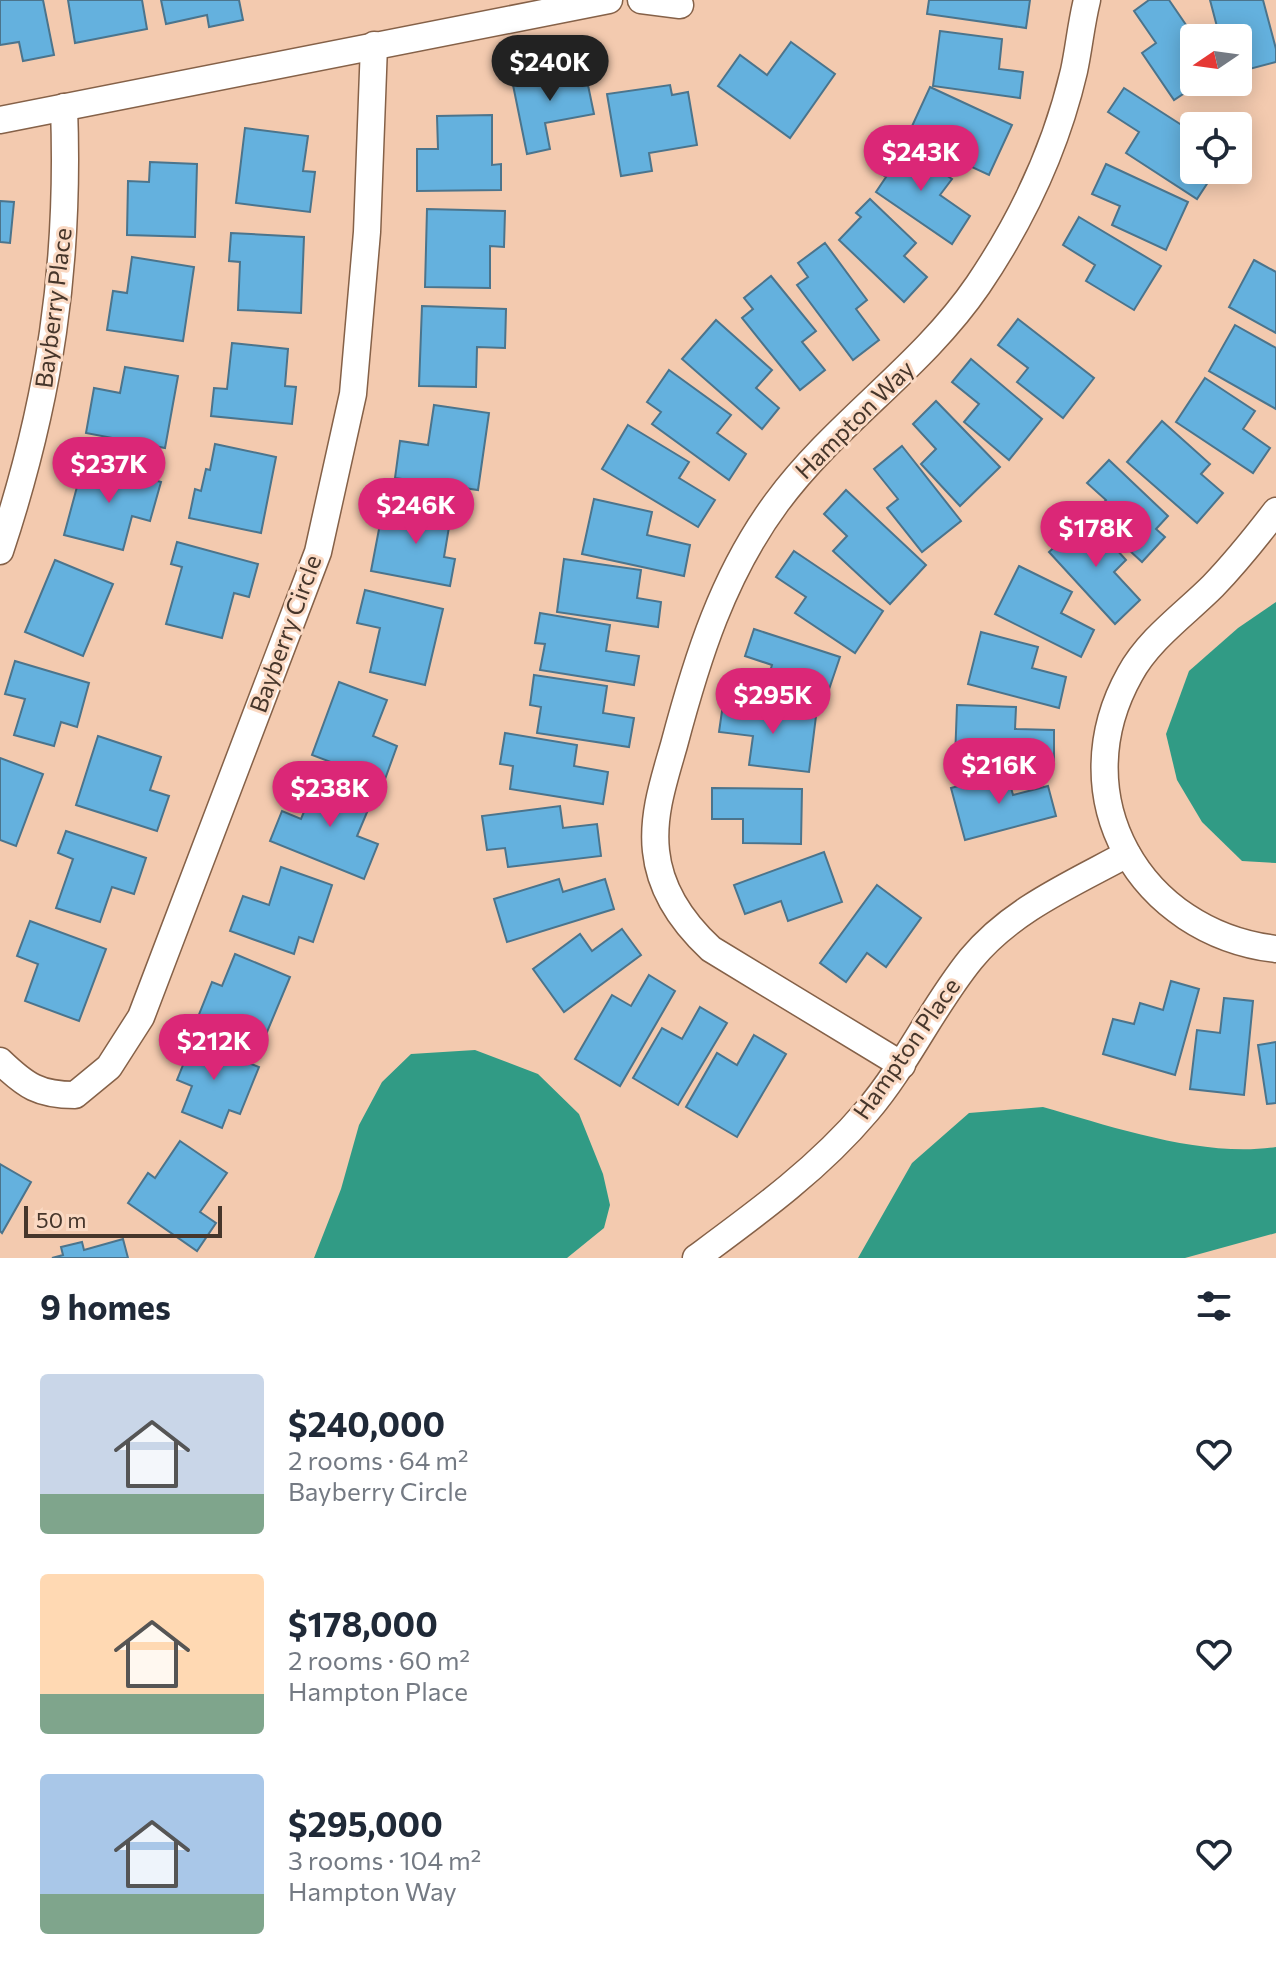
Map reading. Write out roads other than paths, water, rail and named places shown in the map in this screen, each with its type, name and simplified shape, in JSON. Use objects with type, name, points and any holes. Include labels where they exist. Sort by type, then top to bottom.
[{"type":"street","points":[[0,120],[609,0]]},
{"type":"street","points":[[641,0],[680,5]]},
{"type":"street","name":"Hampton Way","points":[[902,1065],[711,949],[697,936],[674,906],[660,872],[656,853],[656,816],[696,661],[721,598],[777,501],[820,450],[902,373],[949,323],[1014,228],[1055,138],[1074,72],[1087,0]]},
{"type":"street","name":"Bayberry Circle","points":[[0,1061],[19,1079],[47,1095],[75,1095],[109,1067],[141,1017],[318,552],[353,394],[367,232],[374,45]]},
{"type":"street","name":"Bayberry Place","points":[[0,551],[22,484],[42,404],[57,324],[64,243],[64,107]]},
{"type":"street","points":[[1276,511],[1212,586],[1141,657],[1129,675],[1113,713],[1105,754],[1107,796],[1127,854],[1149,886],[1180,914],[1226,939],[1276,949]]},
{"type":"street","name":"Hampton Place","points":[[696,1258],[788,1190],[838,1144],[902,1065],[947,991],[973,957],[1003,927],[1038,903],[1127,854]]},
{"type":"water","points":[[1276,602],[1276,863],[1242,861],[1202,822],[1177,780],[1166,734],[1189,671],[1238,628]]},
{"type":"water","points":[[475,1050],[538,1074],[579,1114],[603,1174],[610,1205],[604,1228],[567,1258],[314,1258],[341,1189],[359,1125],[382,1082],[411,1054]]},
{"type":"water","points":[[1043,1107],[1158,1139],[1219,1148],[1276,1147],[1276,1233],[1185,1258],[858,1258],[912,1163],[969,1113]]}]
